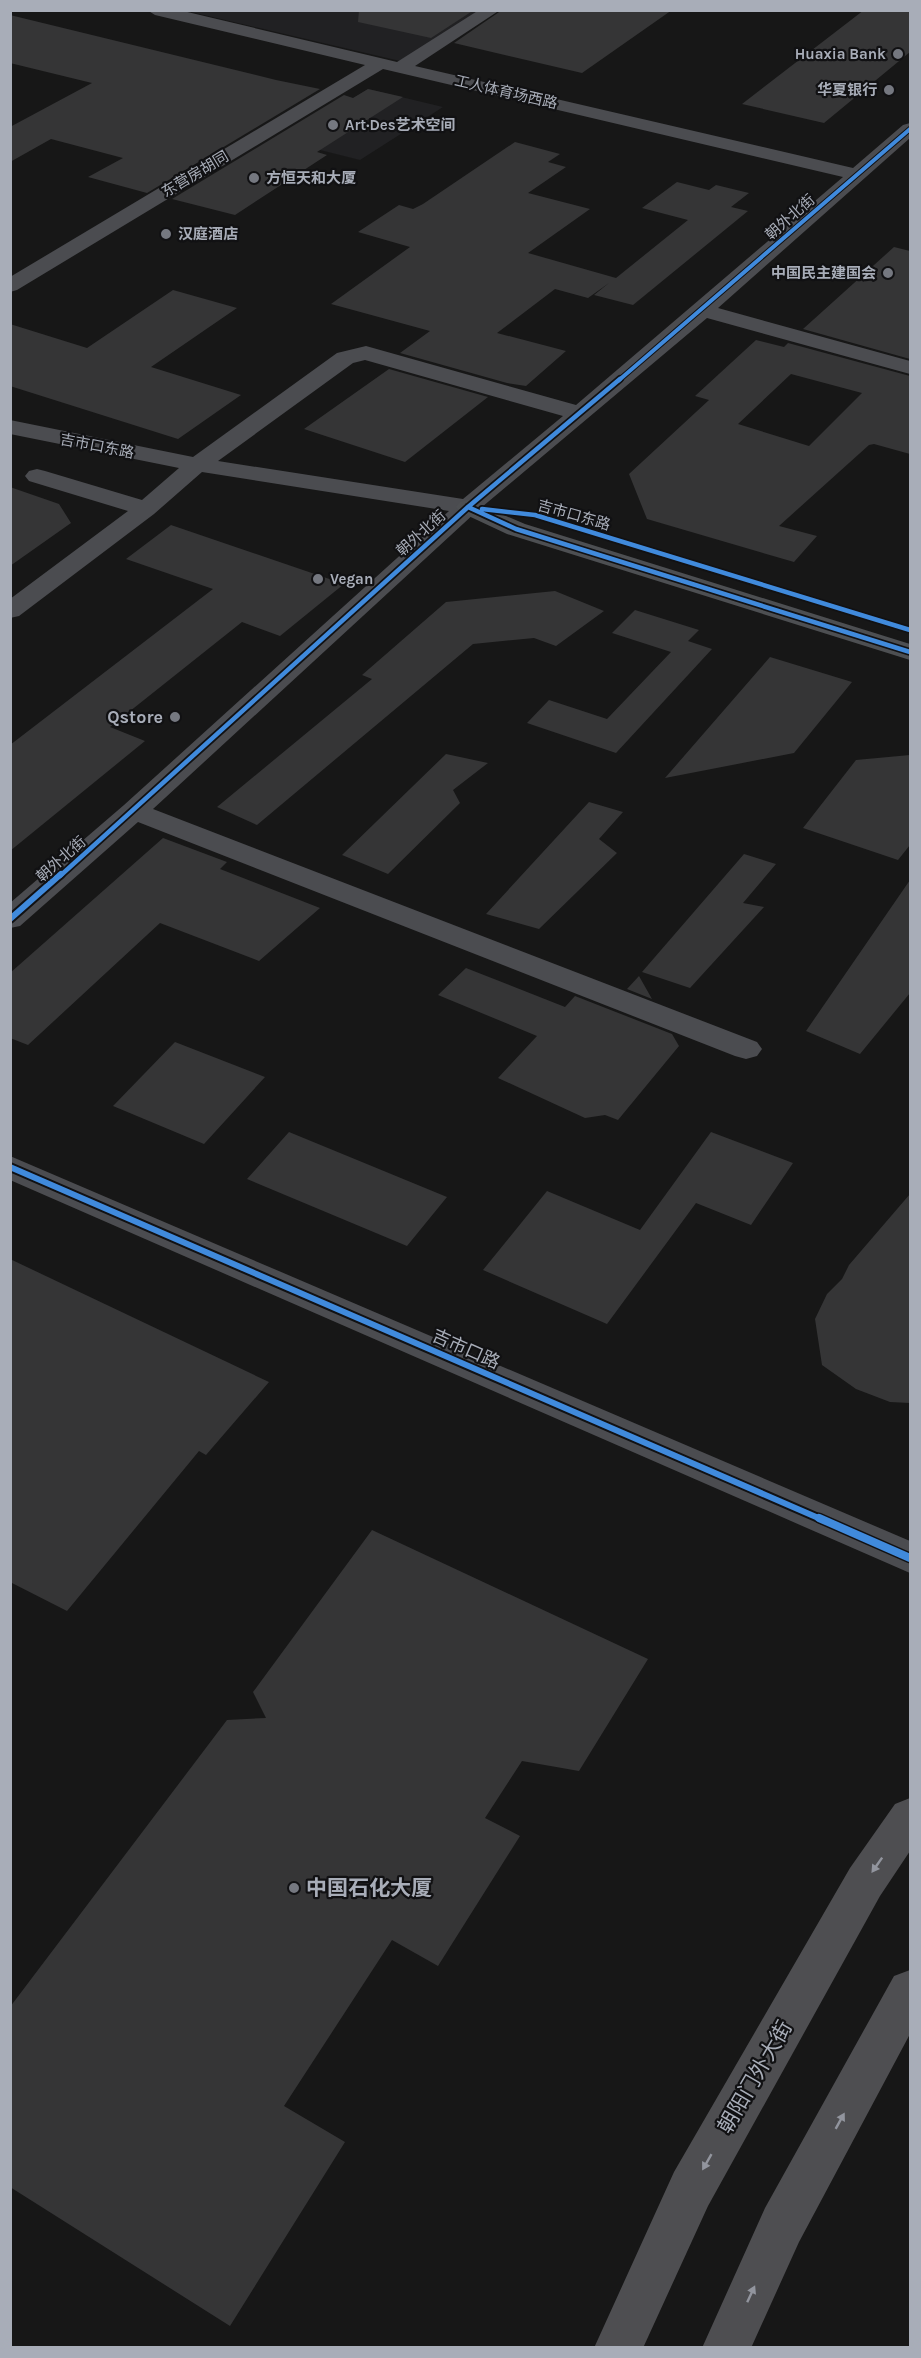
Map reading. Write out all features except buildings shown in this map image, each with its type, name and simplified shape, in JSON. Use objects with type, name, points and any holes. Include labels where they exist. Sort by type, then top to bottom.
[{"type":"highway","name":"朝阳门外大街","points":[[618,2348],[691,2188],[865,1882],[910,1817]]},
{"type":"highway","points":[[726,2348],[782,2225],[910,1991]]},
{"type":"main road","name":"吉市口东路","points":[[468,507],[535,515],[910,630]]},
{"type":"main road","name":"吉市口东路","points":[[468,507],[516,529],[910,652]]},
{"type":"street","name":"工人体育场西路","points":[[155,10],[857,175]]},
{"type":"street","points":[[401,67],[492,10]]},
{"type":"street","name":"东营房胡同","points":[[10,286],[380,63]]},
{"type":"street","name":"朝外北街","points":[[10,919],[134,811],[468,507],[703,310],[910,129]]},
{"type":"street","points":[[703,310],[910,368]]},
{"type":"street","points":[[10,611],[146,509],[197,465],[345,358],[366,353],[579,413]]},
{"type":"street","name":"吉市口东路","points":[[10,428],[80,444],[197,465],[468,507]]},
{"type":"street","points":[[37,476],[146,509]]},
{"type":"street","points":[[134,811],[746,1049]]},
{"type":"street","name":"吉市口路","points":[[10,1167],[910,1558]]},
{"type":"shaded area","points":[[187,11],[483,11],[400,61]]},
{"type":"shaded area","points":[[368,89],[443,107],[360,160],[284,141]]},
{"type":"cycle path","points":[[10,919],[134,811],[468,507],[703,310],[910,129]]},
{"type":"cycle path","points":[[468,507],[516,529],[910,652]]},
{"type":"cycle path","points":[[482,509],[535,515],[910,630]]},
{"type":"cycle path","points":[[10,1167],[910,1558]]},
{"type":"place","name":"Huaxia Bank","points":[[898,54]]},
{"type":"place","name":"华夏银行","points":[[889,90]]},
{"type":"place","name":"Art·Des艺术空间","points":[[333,125]]},
{"type":"place","name":"方恒天和大厦","points":[[254,178]]},
{"type":"place","name":"汉庭酒店","points":[[166,234]]},
{"type":"place","name":"中国民主建国会","points":[[888,273]]},
{"type":"place","name":"Vegan","points":[[318,579]]},
{"type":"place","name":"Qstore","points":[[175,717]]},
{"type":"place","name":"中国石化大厦","points":[[294,1888]]}]
